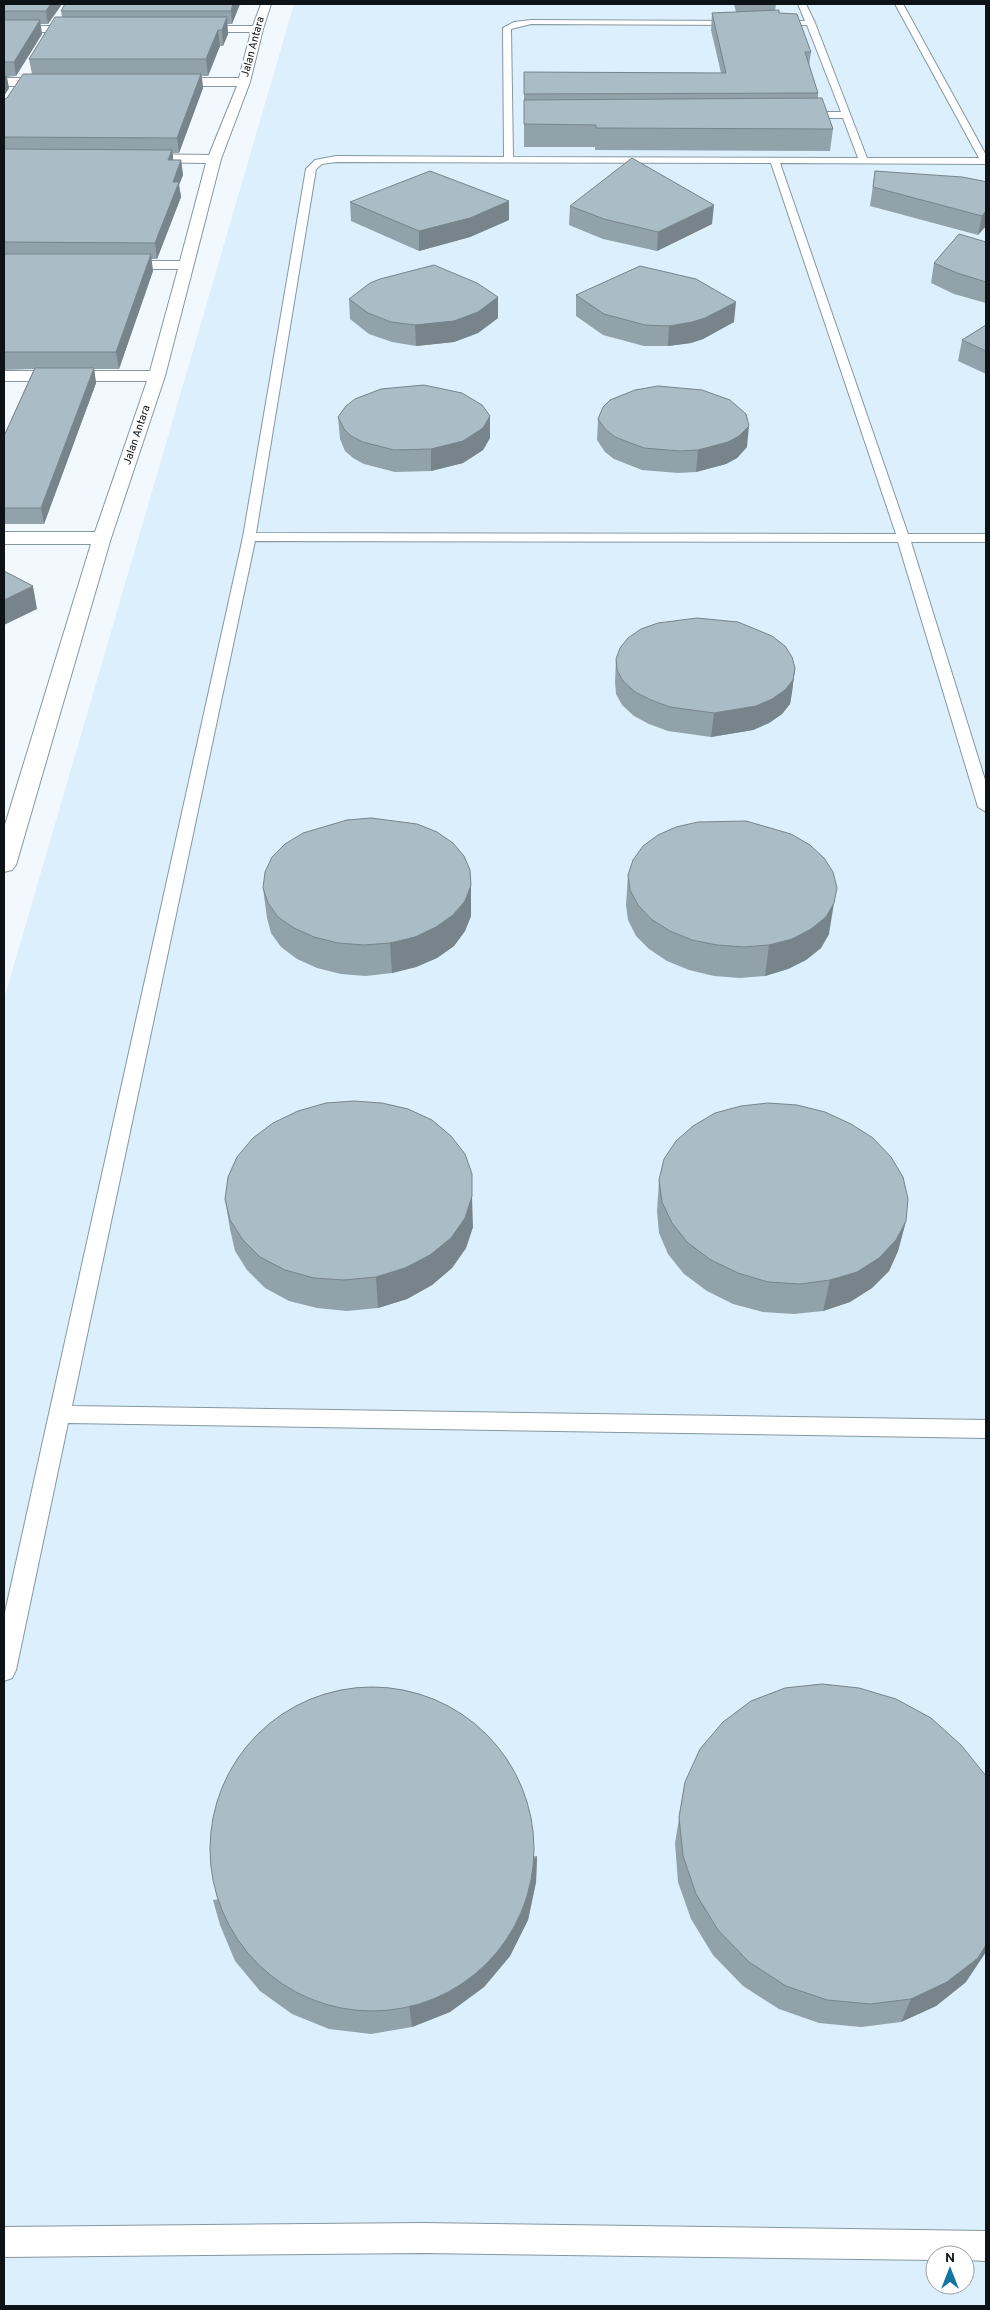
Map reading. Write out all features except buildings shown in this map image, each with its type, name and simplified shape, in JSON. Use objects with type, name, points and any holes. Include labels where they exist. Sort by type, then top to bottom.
[{"type":"street","name":"Jalan Antara","points":[[4,865],[102,538],[157,376],[214,159],[244,82],[257,29],[266,4]]},
{"type":"street","points":[[4,29],[56,25],[102,29]]},
{"type":"street","points":[[44,44],[56,25]]},
{"type":"street","points":[[180,29],[257,29]]},
{"type":"street","points":[[12,96],[30,67]]},
{"type":"street","points":[[4,82],[70,82]]},
{"type":"street","points":[[157,82],[244,82]]},
{"type":"street","points":[[124,158],[214,159]]},
{"type":"street","points":[[100,265],[186,265]]},
{"type":"street","points":[[4,376],[157,376]]},
{"type":"street","points":[[4,538],[102,538]]},
{"type":"lane","points":[[802,4],[812,23],[864,161]]},
{"type":"lane","points":[[4,1670],[249,537],[311,169],[314,164],[321,160],[336,159],[986,161],[899,4]]},
{"type":"lane","points":[[509,160],[507,28],[517,24],[744,23]]},
{"type":"lane","points":[[763,23],[812,23]]},
{"type":"lane","points":[[796,115],[846,115]]},
{"type":"lane","points":[[508,117],[517,117]]},
{"type":"lane","points":[[775,161],[903,537],[986,807]]},
{"type":"lane","points":[[249,537],[986,538]]},
{"type":"lane","points":[[58,1414],[986,1429]]},
{"type":"lane","points":[[4,2242],[423,2238],[986,2246]]},
{"type":"shaded area","points":[[294,4],[986,4],[986,2306],[4,2306],[4,999]]}]
